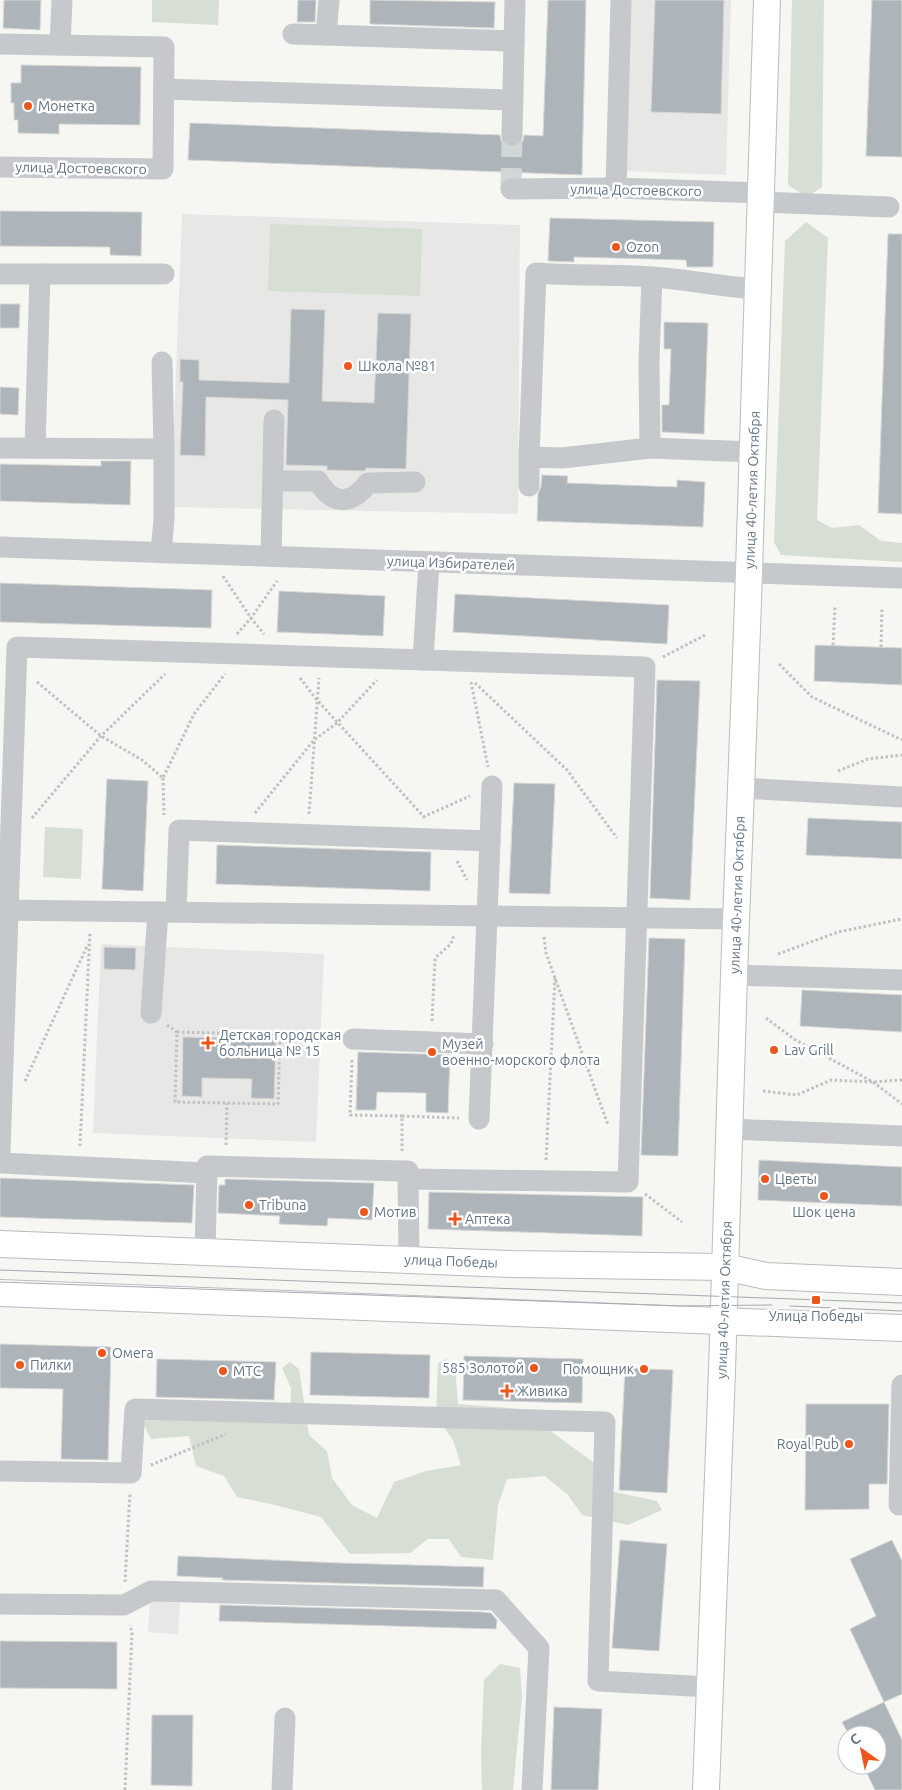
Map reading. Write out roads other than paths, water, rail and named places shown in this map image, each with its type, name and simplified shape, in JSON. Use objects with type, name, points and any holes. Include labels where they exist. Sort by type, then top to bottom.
[{"type":"main road","name":"улица 40-летия Октября","points":[[706,1790],[749,573],[767,0]]},
{"type":"main road","name":"улица Победы","points":[[0,1244],[512,1264],[725,1267],[766,1276],[902,1282]]},
{"type":"main road","points":[[0,1292],[902,1328]]},
{"type":"street","points":[[60,45],[62,0]]},
{"type":"street","points":[[326,35],[329,0]]},
{"type":"street","points":[[512,135],[515,0]]},
{"type":"street","points":[[616,188],[621,0]]},
{"type":"street","points":[[293,34],[514,41]]},
{"type":"street","points":[[0,44],[164,47],[164,89],[513,100]]},
{"type":"street","name":"улица Достоевского","points":[[0,167],[163,169],[164,89]]},
{"type":"street","name":"улица Достоевского","points":[[510,189],[616,188],[888,207]]},
{"type":"street","points":[[529,486],[536,273],[652,277],[724,287],[758,289]]},
{"type":"street","points":[[0,274],[164,274]]},
{"type":"street","points":[[35,448],[40,274]]},
{"type":"street","points":[[650,448],[649,362],[652,277]]},
{"type":"street","points":[[162,362],[164,449],[162,553]]},
{"type":"street","points":[[271,556],[274,420]]},
{"type":"street","points":[[0,448],[164,449]]},
{"type":"street","points":[[529,457],[562,458],[650,448],[753,452]]},
{"type":"street","points":[[273,481],[318,481],[324,492],[332,498],[342,500],[352,498],[361,493],[368,483],[416,482]]},
{"type":"street","name":"улица Избирателей","points":[[0,547],[902,578]]},
{"type":"street","points":[[423,660],[429,562]]},
{"type":"street","points":[[0,1151],[4,910],[11,842],[17,648],[645,667],[628,1182],[545,1181],[0,1162]]},
{"type":"street","points":[[480,1119],[492,786]]},
{"type":"street","points":[[741,788],[902,797]]},
{"type":"street","points":[[151,1013],[179,830],[490,841]]},
{"type":"street","points":[[4,910],[736,919]]},
{"type":"street","points":[[734,974],[902,980]]},
{"type":"street","points":[[353,1039],[482,1044]]},
{"type":"street","points":[[729,1129],[902,1136]]},
{"type":"street","points":[[205,1252],[216,1170]]},
{"type":"street","points":[[405,1175],[409,1260]]},
{"type":"street","points":[[899,1505],[902,1384]]},
{"type":"street","points":[[0,1471],[131,1473],[135,1409],[605,1422],[598,1681],[710,1687]]},
{"type":"street","points":[[0,1604],[124,1605],[151,1591],[496,1600],[539,1648],[532,1790]]},
{"type":"street","points":[[282,1790],[285,1718]]},
{"type":"tunnel","points":[[511,189],[512,135]]},
{"type":"tram line","points":[[0,1270],[902,1303]]},
{"type":"tram line","points":[[0,1282],[679,1306],[772,1305]]},
{"type":"tram line","points":[[790,1306],[902,1311]]},
{"type":"place","name":"Монетка","points":[[28,106]]},
{"type":"place","name":"Ozon","points":[[616,247]]},
{"type":"place","name":"Школа №81","points":[[348,366]]},
{"type":"place","name":"Детская городская больница № 15","points":[[208,1043]]},
{"type":"place","name":"Lav Grill","points":[[774,1050]]},
{"type":"place","name":"Музей военно-морского флота","points":[[432,1052]]},
{"type":"place","name":"Цветы","points":[[765,1179]]},
{"type":"place","name":"Шок цена","points":[[824,1196]]},
{"type":"place","name":"Tribuna","points":[[249,1205]]},
{"type":"place","name":"Мотив","points":[[364,1212]]},
{"type":"place","name":"Аптека","points":[[455,1219]]},
{"type":"place","name":"Улица Победы","points":[[816,1300]]},
{"type":"place","name":"Омега","points":[[102,1353]]},
{"type":"place","name":"Пилки","points":[[20,1365]]},
{"type":"place","name":"585 Золотой","points":[[534,1368]]},
{"type":"place","name":"Помощник","points":[[644,1369]]},
{"type":"place","name":"МТС","points":[[223,1371]]},
{"type":"place","name":"Живика","points":[[507,1391]]},
{"type":"place","name":"Royal Pub","points":[[849,1444]]}]
